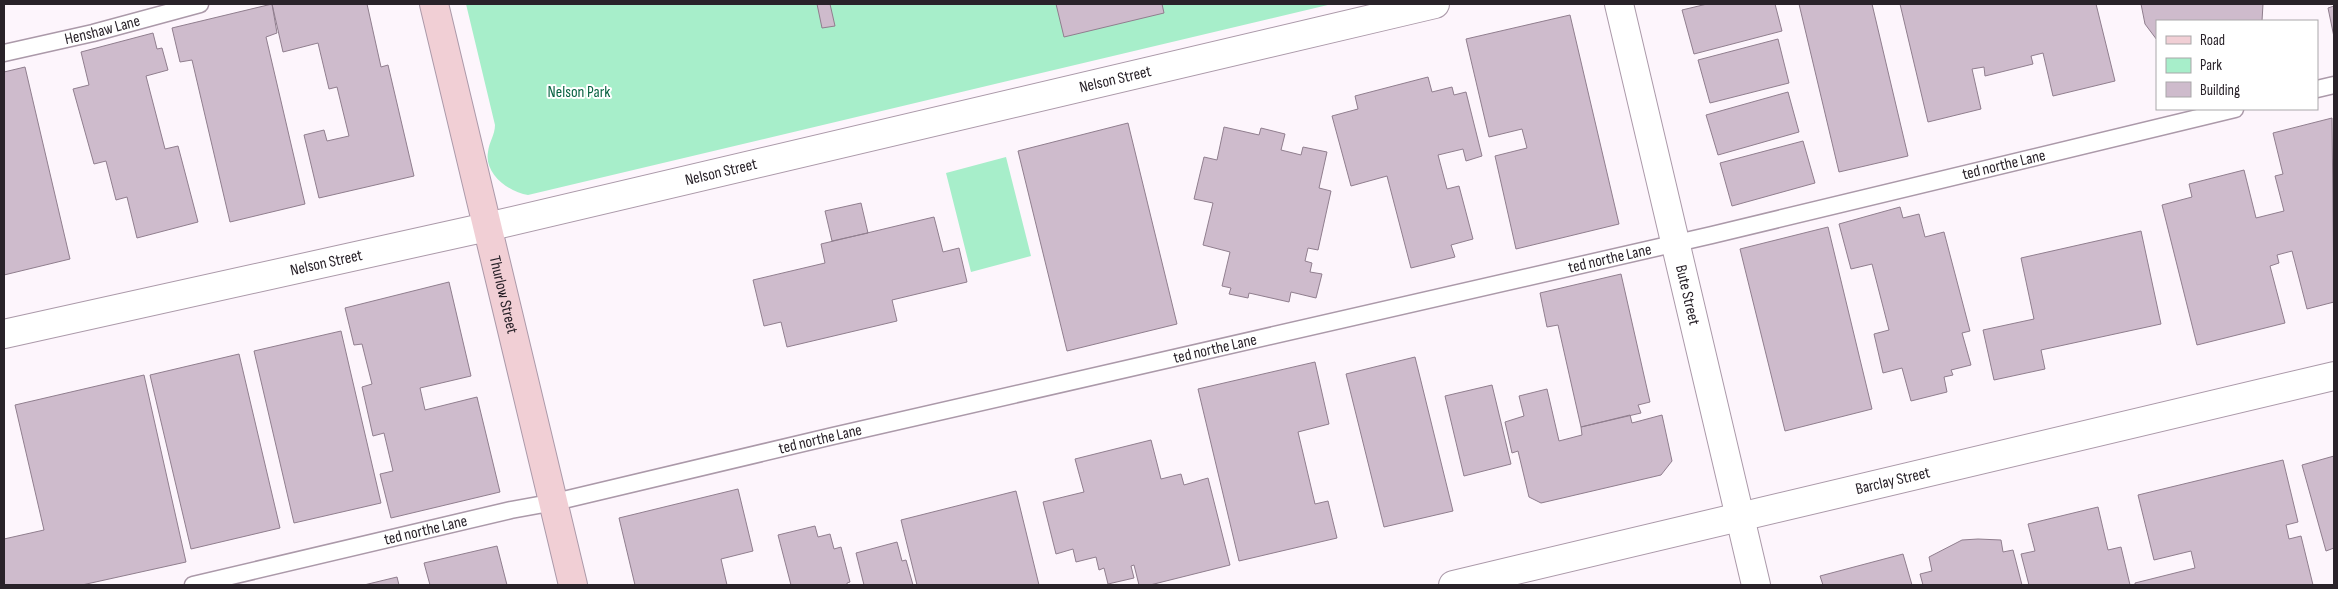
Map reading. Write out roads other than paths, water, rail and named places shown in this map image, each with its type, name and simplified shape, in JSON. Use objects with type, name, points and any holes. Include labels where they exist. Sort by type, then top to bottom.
[{"type":"main road","name":"Thurlow Street","points":[[434,4],[574,585]]},
{"type":"street","name":"Nelson Street","points":[[4,334],[487,227],[1435,4]]},
{"type":"street","name":"Bute Street","points":[[1619,4],[1756,585]]},
{"type":"street","name":"Barclay Street","points":[[1453,585],[2334,376]]},
{"type":"lane","name":"Henshaw Lane","points":[[4,53],[93,33],[200,4]]},
{"type":"lane","points":[[2318,89],[2334,85]]},
{"type":"lane","name":"ted northe Lane","points":[[193,585],[511,510],[555,502],[1676,243],[2231,110]]},
{"type":"park label","name":"Nelson Park","points":[[579,92]]}]
